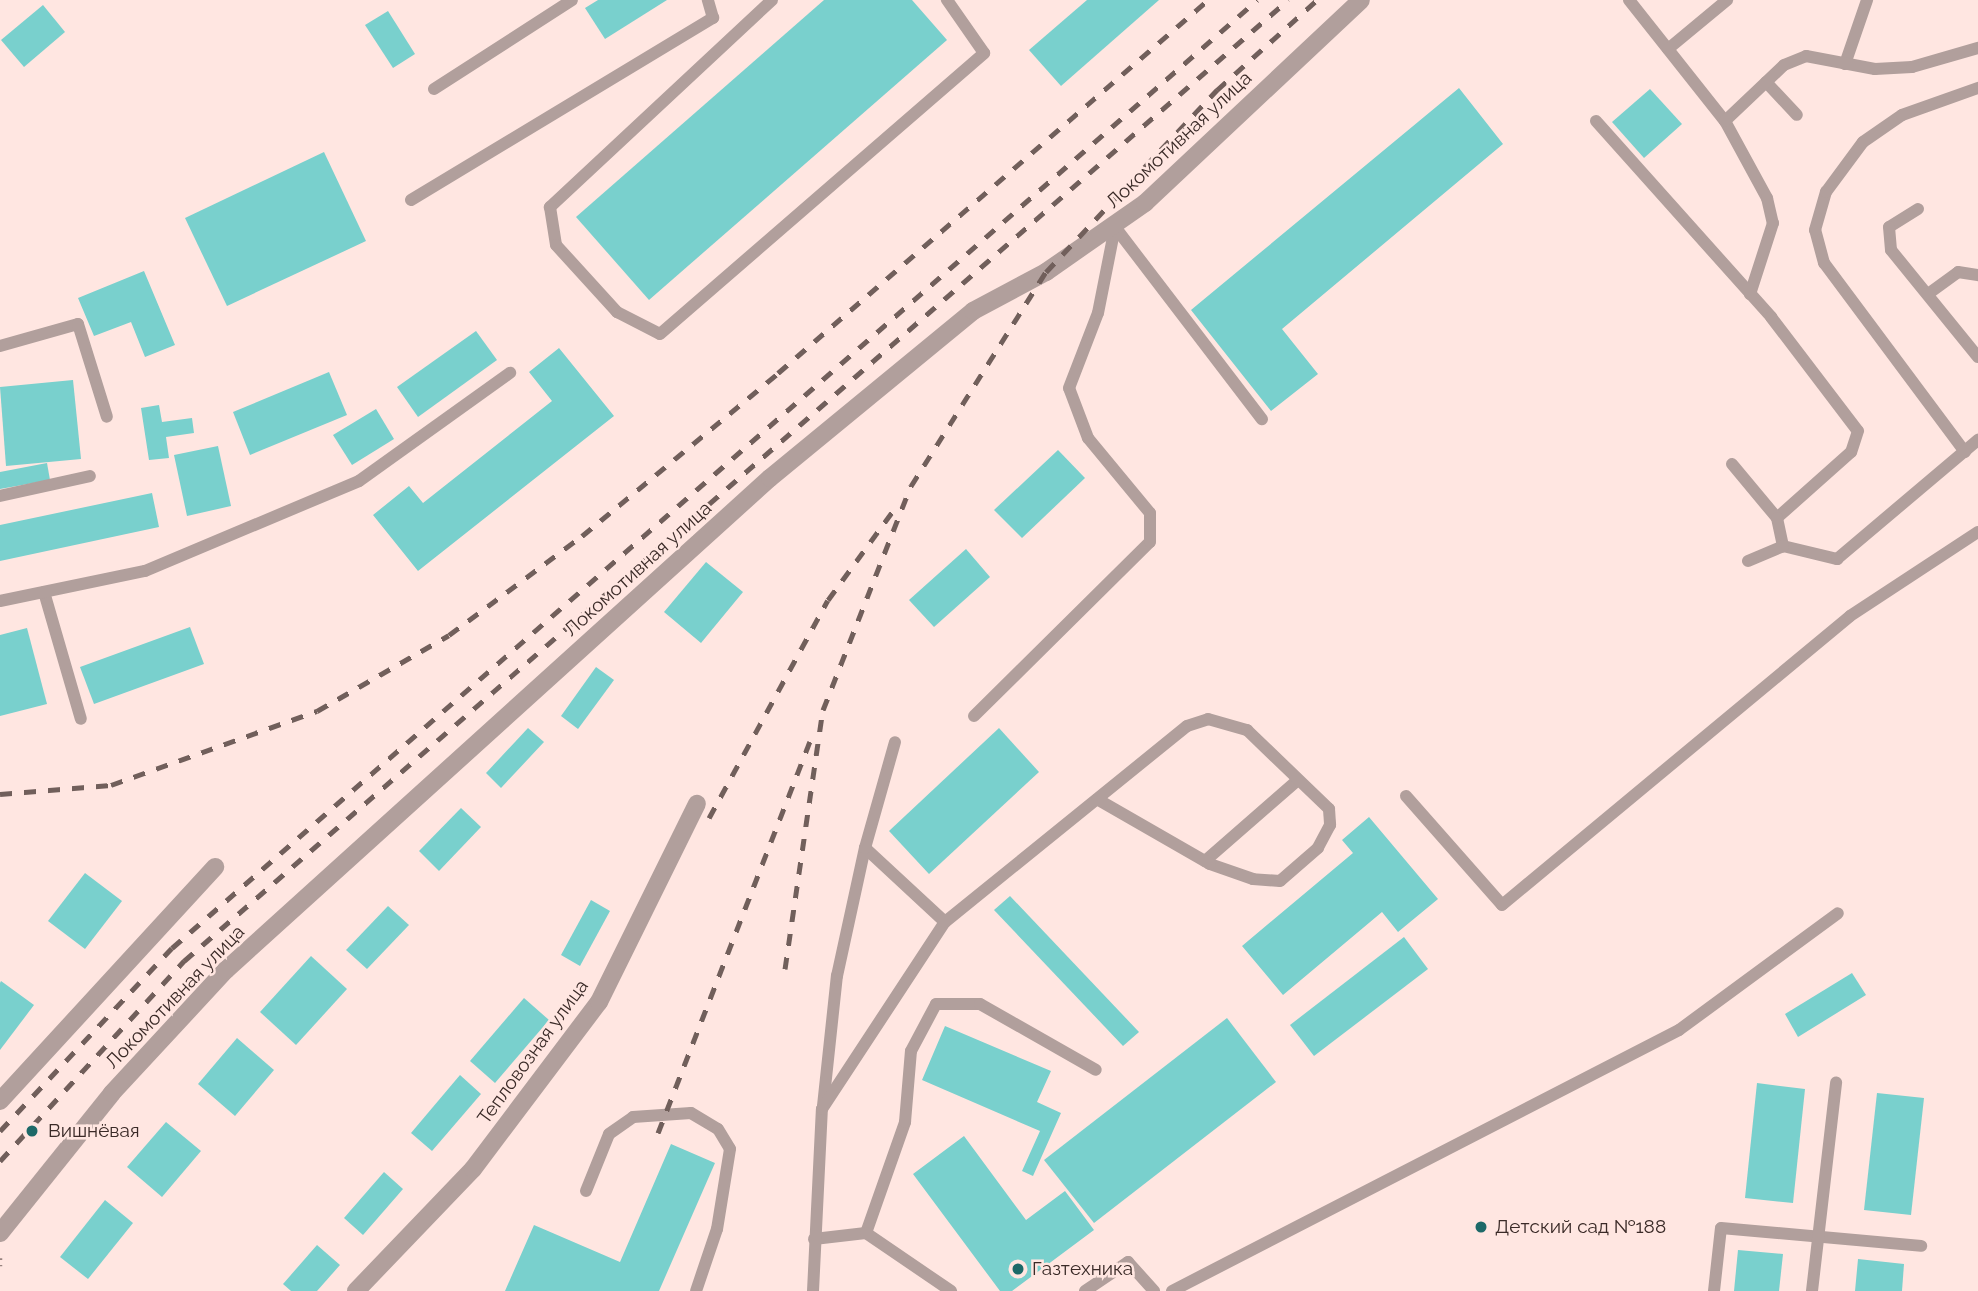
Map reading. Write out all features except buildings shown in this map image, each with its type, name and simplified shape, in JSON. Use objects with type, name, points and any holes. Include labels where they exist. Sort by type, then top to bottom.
[{"type":"street","name":"Локомотивная улица","points":[[0,1233],[112,1093],[226,970],[770,478],[973,311],[1115,227],[1361,0]]},
{"type":"street","name":"Тепловозная улица","points":[[356,1291],[473,1169],[599,1002],[697,804]]},
{"type":"street","points":[[0,1101],[215,867]]},
{"type":"lane","points":[[434,89],[572,0]]},
{"type":"lane","points":[[411,200],[713,18],[708,0]]},
{"type":"lane","points":[[772,0],[550,207],[556,245],[617,312],[660,334],[985,53],[947,0]]},
{"type":"lane","points":[[1629,0],[1725,121],[1767,198],[1773,223],[1750,294]]},
{"type":"lane","points":[[1668,49],[1727,0]]},
{"type":"lane","points":[[1845,64],[1867,0]]},
{"type":"lane","points":[[1725,121],[1766,82],[1806,56],[1845,64],[1912,67],[1978,48]]},
{"type":"lane","points":[[1766,82],[1797,115]]},
{"type":"lane","points":[[1965,452],[1824,262],[1815,230],[1826,192],[1863,142],[1902,115],[1978,88]]},
{"type":"lane","points":[[1596,121],[1750,294],[1858,432],[1851,452],[1777,518]]},
{"type":"lane","points":[[1918,209],[1889,227],[1886,237],[1978,358]]},
{"type":"lane","points":[[1115,227],[1262,419]]},
{"type":"lane","points":[[974,716],[1150,542],[1150,513],[1088,438],[1069,388],[1098,313],[1115,227]]},
{"type":"lane","points":[[1928,294],[1958,272],[1978,275]]},
{"type":"lane","points":[[0,346],[78,324],[107,417]]},
{"type":"lane","points":[[0,601],[145,571],[359,481],[510,373]]},
{"type":"lane","points":[[1748,561],[1783,546],[1837,559],[1978,440]]},
{"type":"lane","points":[[1732,464],[1777,518],[1783,546]]},
{"type":"lane","points":[[0,496],[90,477]]},
{"type":"lane","points":[[1406,796],[1502,905],[1850,616],[1978,532]]},
{"type":"lane","points":[[44,592],[81,719]]},
{"type":"lane","points":[[822,1109],[945,922],[1187,726],[1208,719],[1247,730],[1329,809],[1330,825],[1309,856],[1280,881],[1253,879],[1205,860],[1097,799]]},
{"type":"lane","points":[[813,1291],[822,1109],[837,976],[865,848],[895,742]]},
{"type":"lane","points":[[1205,860],[1298,780]]},
{"type":"lane","points":[[865,848],[945,922]]},
{"type":"lane","points":[[1172,1291],[1679,1030],[1838,913]]},
{"type":"lane","points":[[866,1233],[905,1122],[911,1051],[936,1004],[980,1004],[1096,1070]]},
{"type":"lane","points":[[1812,1291],[1836,1082]]},
{"type":"lane","points":[[586,1191],[609,1134],[634,1117],[691,1113],[718,1129],[730,1149],[717,1229],[696,1291]]},
{"type":"lane","points":[[1714,1291],[1721,1228],[1921,1246]]},
{"type":"lane","points":[[814,1239],[866,1233],[951,1291]]},
{"type":"lane","points":[[1085,1291],[1128,1262],[1154,1291]]},
{"type":"path","points":[[0,1258],[0,1266]]},
{"type":"railway","points":[[0,794],[111,785],[317,711],[449,635],[582,536],[778,373],[1208,0]]},
{"type":"railway","points":[[0,1131],[172,948],[1257,0]]},
{"type":"railway","points":[[0,1161],[184,961],[1288,0]]},
{"type":"railway","points":[[785,969],[823,710],[911,486],[1046,272],[1217,90],[1317,0]]},
{"type":"railway","points":[[709,818],[828,600],[898,504]]},
{"type":"railway","points":[[658,1133],[810,742]]},
{"type":"place","name":"Вишнёвая","points":[[32,1131]]},
{"type":"place","name":"Детский сад №188","points":[[1481,1227]]},
{"type":"place","name":"Газтехника","points":[[1018,1269]]}]
